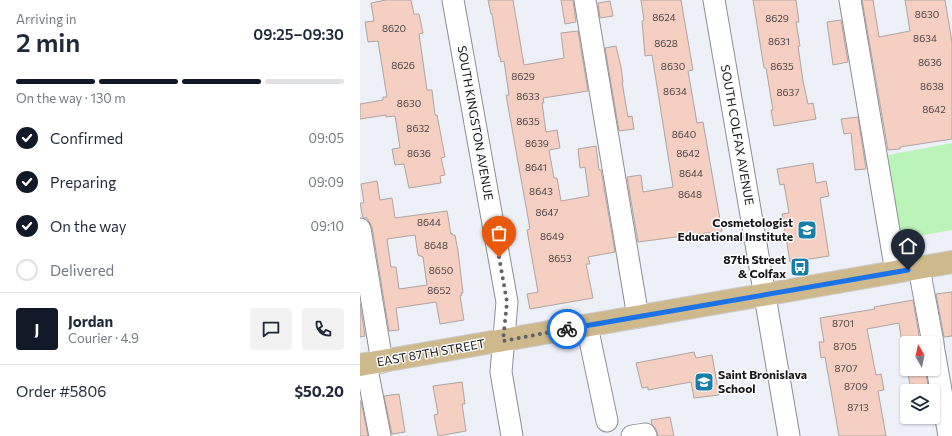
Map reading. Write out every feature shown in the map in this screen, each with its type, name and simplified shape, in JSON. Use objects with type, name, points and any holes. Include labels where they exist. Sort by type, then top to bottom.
[{"type":"main road","name":"EAST 87TH STREET","points":[[369,364],[952,262]]},
{"type":"street","name":"SOUTH KINGSTON AVENUE","points":[[453,0],[507,302],[500,372],[512,436]]},
{"type":"street","points":[[585,0],[638,317]]},
{"type":"street","name":"SOUTH COLFAX AVENUE","points":[[714,0],[789,436]]},
{"type":"street","points":[[850,0],[896,272]]},
{"type":"street","points":[[360,229],[369,364],[380,436]]},
{"type":"street","points":[[919,268],[932,336]]},
{"type":"street","points":[[587,326],[607,421]]},
{"type":"street","points":[[939,376],[949,436]]},
{"type":"street","points":[[632,436],[646,434],[646,436]]},
{"type":"green space","points":[[952,143],[952,230],[897,240],[883,156]]},
{"type":"building","points":[[386,0],[411,0],[414,14],[419,14],[423,33],[419,34],[427,90],[432,90],[435,115],[437,115],[445,157],[441,158],[445,175],[440,176],[441,183],[409,188],[404,164],[395,165],[392,149],[400,148],[395,116],[386,117],[386,115],[360,119],[360,104],[383,100],[383,97],[387,97],[378,41],[368,42],[365,22],[374,21],[371,3]]},
{"type":"building","points":[[488,0],[513,0],[524,65],[564,58],[561,33],[578,31],[588,91],[543,98],[544,103],[542,103],[546,132],[557,130],[560,148],[549,150],[554,178],[557,178],[561,201],[589,196],[585,167],[580,168],[578,149],[596,146],[599,170],[601,170],[615,252],[588,257],[590,264],[586,264],[593,298],[530,309],[527,294],[538,292],[527,230],[530,229],[506,95],[509,95],[504,61],[501,62],[499,57],[492,14]]},
{"type":"building","points":[[561,0],[573,0],[576,22],[565,24]]},
{"type":"building","points":[[641,0],[681,0],[693,70],[688,71],[697,123],[703,122],[722,231],[638,242],[627,177],[641,175],[643,192],[673,187],[652,55],[645,56],[642,21],[644,20]]},
{"type":"building","points":[[753,0],[796,0],[799,22],[796,22],[800,46],[798,46],[803,81],[808,104],[813,103],[816,119],[774,126],[766,68],[764,68]]},
{"type":"building","points":[[862,0],[873,0],[879,37],[910,31],[905,0],[945,0],[952,42],[952,139],[888,150]]},
{"type":"building","points":[[610,1],[613,16],[600,18],[598,3]]},
{"type":"building","points":[[841,20],[848,62],[833,65],[827,22]]},
{"type":"building","points":[[616,46],[621,67],[628,117],[632,116],[634,129],[619,131],[605,48]]},
{"type":"building","points":[[858,117],[866,169],[855,170],[851,133],[844,134],[841,119]]},
{"type":"building","points":[[813,163],[816,183],[826,181],[829,196],[820,198],[829,256],[790,262],[782,214],[789,213],[784,184],[780,185],[777,169]]},
{"type":"building","points":[[377,181],[380,200],[392,198],[395,218],[447,211],[451,234],[452,233],[452,235],[455,235],[458,251],[463,293],[461,293],[462,295],[460,296],[464,320],[440,324],[436,302],[396,308],[399,330],[389,331],[372,227],[367,218],[363,218],[360,203],[364,203],[361,184]],"holes":[[[415,235],[418,255],[423,257],[427,285],[399,289],[396,267],[391,267],[387,239]]]},
{"type":"building","points":[[952,292],[952,336],[944,337],[936,294]]},
{"type":"building","points":[[913,300],[919,336],[901,336],[899,323],[867,329],[876,375],[881,374],[884,390],[878,391],[886,436],[839,436],[825,357],[821,358],[819,342],[824,342],[820,318],[875,309],[874,307]]},
{"type":"building","points":[[360,303],[365,336],[360,337]]},
{"type":"building","points":[[694,352],[696,358],[712,355],[719,395],[694,398],[691,382],[648,390],[648,387],[642,388],[636,363]]},
{"type":"building","points":[[908,376],[926,376],[928,384],[910,384]]},
{"type":"building","points":[[462,382],[465,404],[462,404],[466,431],[438,436],[434,415],[438,414],[433,386]]},
{"type":"building","points":[[399,394],[405,432],[392,434],[384,396]]},
{"type":"building","points":[[361,401],[368,436],[360,436]]},
{"type":"building","points":[[670,417],[674,436],[658,436],[651,420]]},
{"type":"way so far","points":[[499,257],[507,302],[503,341],[567,329]]},
{"type":"place","name":"Cosmetologist Educational Institute","points":[[807,230]]},
{"type":"place","name":"87th Street & Colfax","points":[[800,267]]},
{"type":"place","name":"Saint Bronislava School","points":[[704,382]]},
{"type":"route","points":[[567,329],[908,270]]}]
